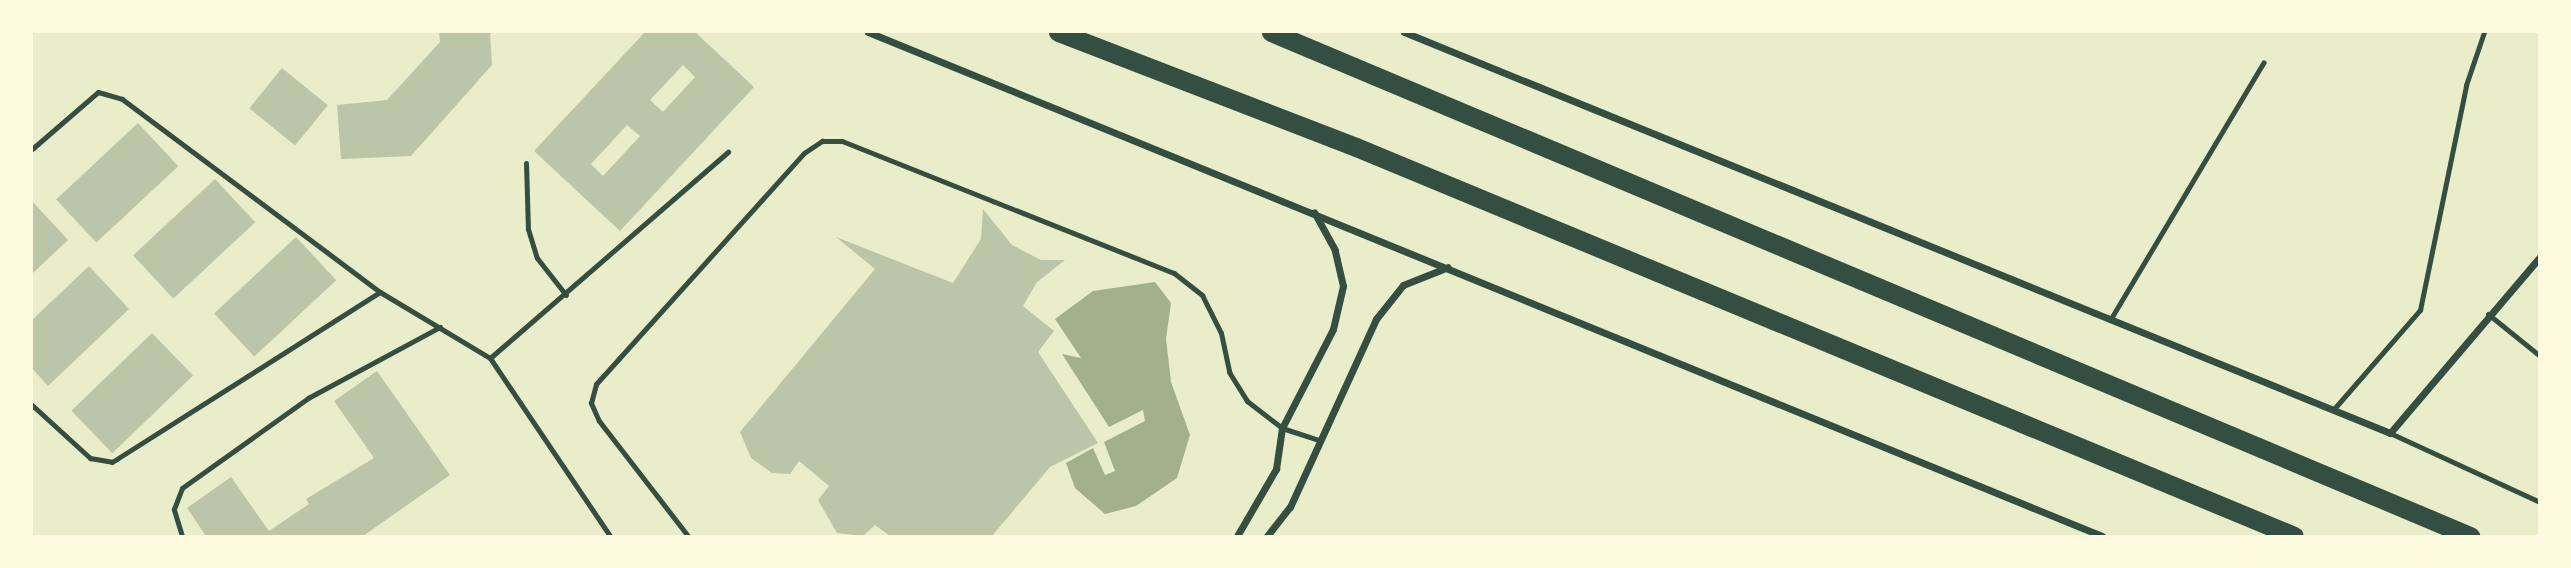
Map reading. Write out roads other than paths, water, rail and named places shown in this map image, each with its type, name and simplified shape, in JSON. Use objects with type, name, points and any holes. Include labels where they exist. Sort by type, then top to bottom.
[{"type":"highway","points":[[1058,32],[1081,36],[1368,153],[2294,537]]},
{"type":"highway","points":[[1271,32],[2470,537]]},
{"type":"street","points":[[868,32],[1314,211],[2102,537]]},
{"type":"street","points":[[1404,32],[2389,433],[2539,257]]},
{"type":"street","points":[[1237,537],[1276,469],[1282,428],[1333,328],[1343,286],[1335,250],[1314,211]]},
{"type":"street","points":[[1267,537],[1290,507],[1376,319],[1403,285],[1448,267]]},
{"type":"lane","points":[[2333,410],[2420,310],[2466,85],[2484,32]]},
{"type":"lane","points":[[2110,320],[2264,62]]},
{"type":"lane","points":[[32,149],[98,92],[122,99],[380,292],[490,358],[610,537]]},
{"type":"lane","points":[[688,537],[599,421],[591,402],[596,384],[804,153],[822,141],[842,141],[1174,273],[1202,295],[1221,333],[1229,372],[1247,401],[1282,428],[1319,440]]},
{"type":"lane","points":[[490,358],[566,295],[728,152]]},
{"type":"lane","points":[[526,163],[528,229],[537,258],[566,295]]},
{"type":"lane","points":[[32,405],[90,458],[112,462],[380,292]]},
{"type":"lane","points":[[2488,314],[2539,356]]},
{"type":"lane","points":[[182,537],[174,509],[182,488],[308,398],[440,327]]},
{"type":"lane","points":[[2389,433],[2539,502]]}]
